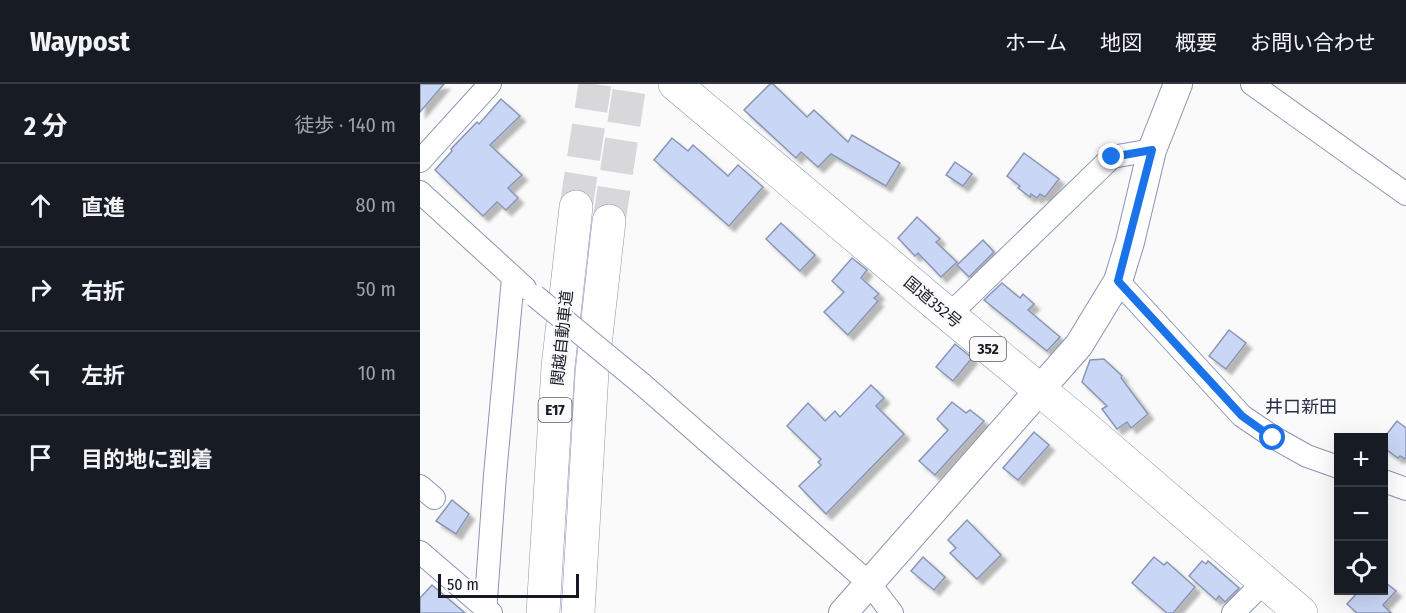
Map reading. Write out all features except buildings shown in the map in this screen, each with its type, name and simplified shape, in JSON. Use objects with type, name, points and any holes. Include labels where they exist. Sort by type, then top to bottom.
[{"type":"highway","name":"国道352号","points":[[675,84],[1075,419],[1302,613]]},
{"type":"highway","name":"関越自動車道","points":[[543,613],[558,367],[576,207]]},
{"type":"highway","name":"関越自動車道","points":[[578,613],[592,372],[609,221]]},
{"type":"street","points":[[420,161],[490,84]]},
{"type":"street","points":[[843,613],[1079,345],[1118,281],[1152,150],[1178,84]]},
{"type":"street","points":[[1252,84],[1406,194]]},
{"type":"street","points":[[949,315],[1112,157],[1152,150]]},
{"type":"street","points":[[420,192],[513,278],[642,384],[869,583],[892,613]]},
{"type":"street","points":[[487,612],[495,475],[513,278]]},
{"type":"street","points":[[1118,281],[1242,416],[1273,438],[1307,456],[1334,466]]},
{"type":"street","points":[[1388,483],[1406,489]]},
{"type":"street","points":[[420,552],[487,612]]},
{"type":"street","points":[[1233,613],[1264,582]]},
{"type":"tunnel","points":[[576,207],[595,84]]},
{"type":"tunnel","points":[[609,221],[630,84]]},
{"type":"district","name":"井口新田","points":[[1301,407]]},
{"type":"route","points":[[1112,157],[1152,150],[1130,242],[1118,281],[1242,416],[1273,438]]}]
